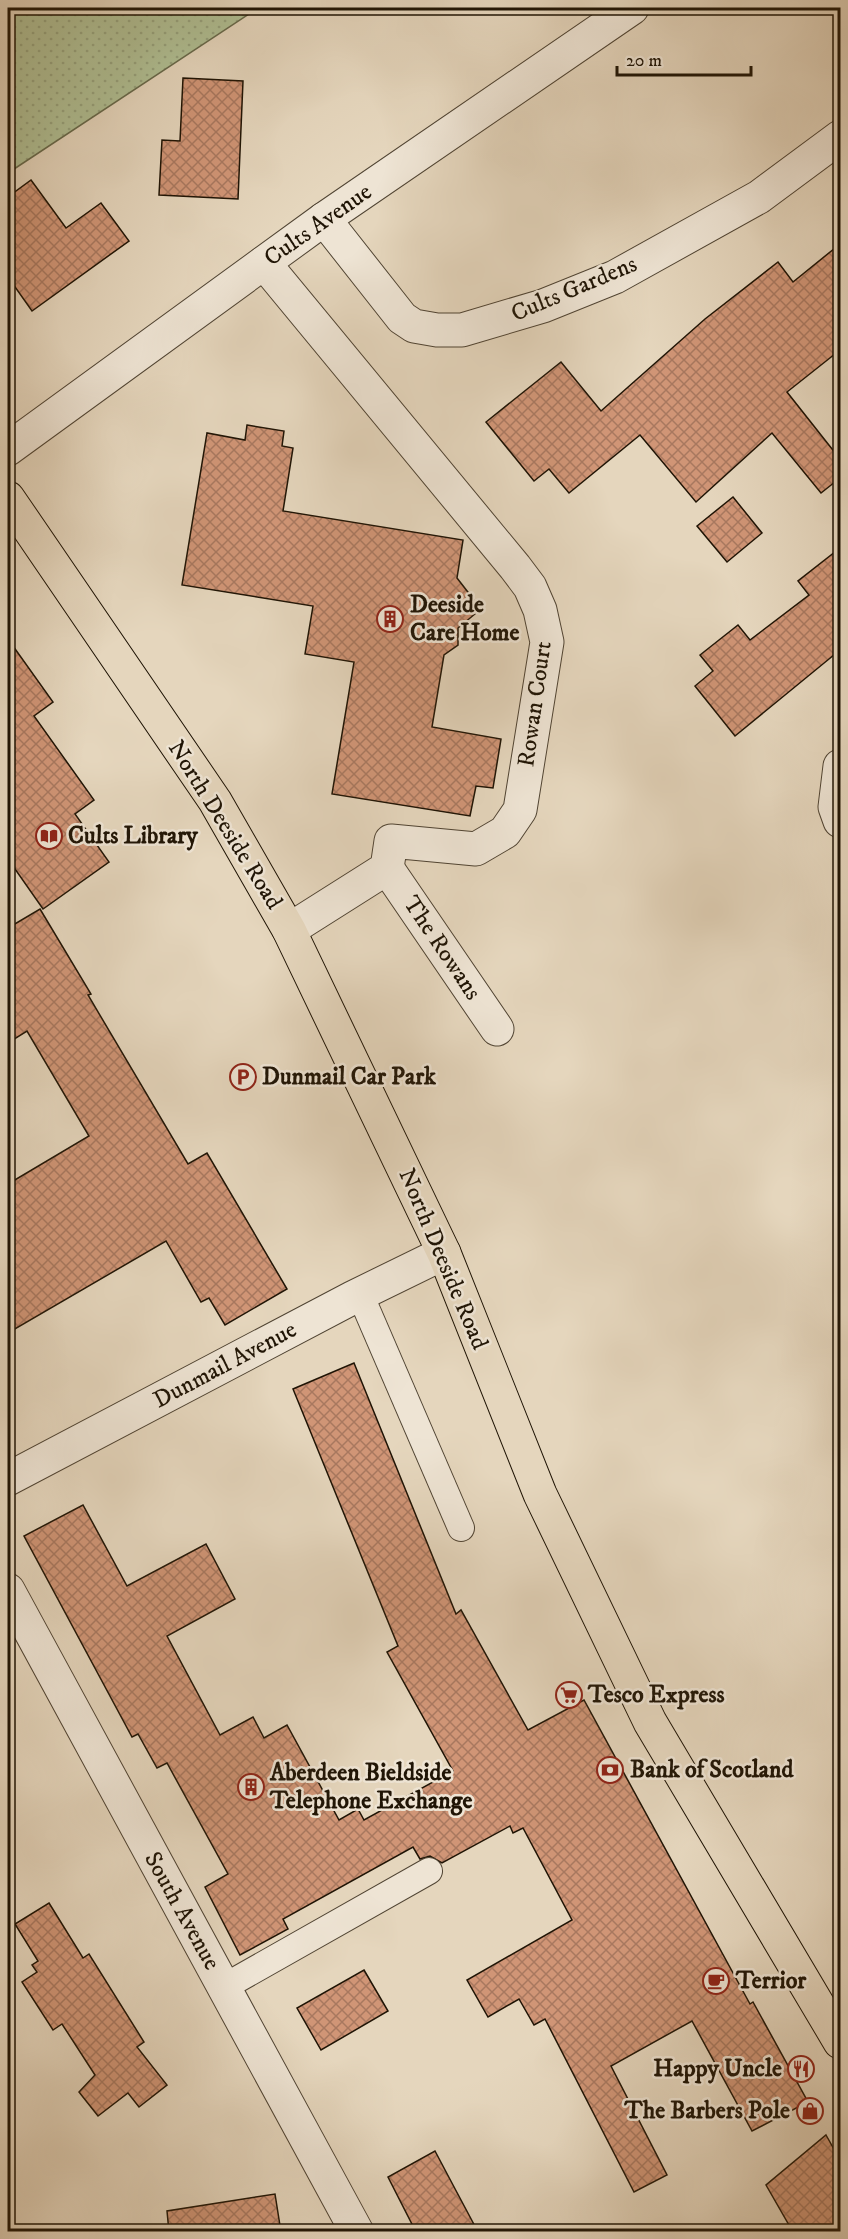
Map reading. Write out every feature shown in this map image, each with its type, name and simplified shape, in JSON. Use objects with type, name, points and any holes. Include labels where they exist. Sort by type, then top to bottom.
[{"type":"main road","name":"North Deeside Road","points":[[8,498],[215,801],[289,930],[444,1253],[540,1494],[650,1722],[840,2042]]},
{"type":"street","name":"Cults Avenue","points":[[8,449],[324,219],[632,8]]},
{"type":"street","name":"Cults Gardens","points":[[324,219],[388,305],[402,318],[414,326],[437,330],[462,330],[543,306],[615,277],[759,197],[840,137]]},
{"type":"street","name":"Rowan Court","points":[[264,263],[530,587],[540,610],[548,642],[520,810],[505,832],[476,849],[391,842],[387,868]]},
{"type":"street","points":[[840,766],[835,807],[840,821]]},
{"type":"street","points":[[289,930],[387,868]]},
{"type":"street","name":"The Rowans","points":[[387,868],[497,1029]]},
{"type":"street","name":"Dunmail Avenue","points":[[8,1479],[360,1294],[444,1253]]},
{"type":"street","name":"South Avenue","points":[[8,1590],[357,2232]]},
{"type":"lane","points":[[360,1294],[461,1528]]},
{"type":"lane","points":[[224,1986],[429,1871]]},
{"type":"green space","points":[[8,8],[258,8],[8,173]]},
{"type":"building","points":[[183,78],[243,81],[238,199],[159,195],[162,140],[180,141]]},
{"type":"building","points":[[31,180],[66,228],[101,203],[129,241],[32,311],[8,277],[8,197]]},
{"type":"building","points":[[840,244],[840,350],[787,392],[840,459],[840,478],[821,493],[772,433],[696,502],[640,435],[569,493],[549,469],[534,481],[486,422],[561,362],[601,411],[705,319],[778,262],[793,282]]},
{"type":"building","name":"Deeside Care Home","points":[[247,425],[284,431],[282,446],[293,448],[283,511],[463,540],[457,578],[481,609],[458,628],[458,645],[444,655],[432,727],[501,739],[493,788],[476,786],[470,816],[332,794],[354,662],[305,654],[313,606],[182,585],[207,433],[245,440]]},
{"type":"building","points":[[733,497],[762,533],[727,562],[697,526]]},
{"type":"building","points":[[840,548],[840,650],[735,736],[695,686],[713,671],[700,655],[738,625],[750,640],[809,595],[798,581]]},
{"type":"building","name":"Cults Library","points":[[8,639],[53,702],[34,716],[94,800],[75,814],[109,862],[43,909],[8,859]]},
{"type":"building","points":[[40,909],[188,1164],[207,1153],[287,1289],[225,1325],[209,1298],[201,1302],[166,1241],[8,1333],[8,1184],[89,1136],[27,1031],[8,1043],[8,928]]},
{"type":"building","points":[[354,1363],[456,1614],[461,1610],[528,1730],[584,1700],[750,2004],[753,2002],[808,2102],[752,2131],[692,2021],[611,2066],[667,2175],[634,2192],[545,2019],[534,2025],[519,1999],[488,2017],[467,1980],[572,1920],[523,1828],[513,1833],[510,1826],[442,1863],[430,1856],[420,1859],[413,1847],[283,1919],[288,1929],[240,1955],[205,1887],[228,1874],[167,1763],[157,1768],[138,1734],[132,1737],[24,1536],[83,1505],[127,1586],[206,1544],[235,1599],[167,1636],[220,1735],[253,1717],[264,1738],[287,1725],[339,1820],[358,1809],[364,1820],[453,1771],[387,1652],[398,1646],[293,1389]]},
{"type":"building","points":[[49,1903],[83,1958],[89,1954],[144,2042],[137,2047],[167,2085],[139,2107],[128,2093],[98,2116],[79,2092],[95,2075],[62,2024],[53,2030],[22,1982],[37,1972],[32,1965],[38,1961],[15,1924]]},
{"type":"building","points":[[364,1970],[388,2011],[321,2050],[297,2008]]},
{"type":"building","points":[[826,2135],[840,2160],[840,2232],[793,2232],[766,2185]]},
{"type":"building","points":[[435,2151],[478,2232],[416,2232],[388,2177]]},
{"type":"building","points":[[275,2194],[281,2232],[169,2232],[167,2211]]},
{"type":"place","name":"Deeside Care Home","points":[[390,619]]},
{"type":"place","name":"Cults Library","points":[[49,836]]},
{"type":"place","name":"Dunmail Car Park","points":[[243,1077]]},
{"type":"place","name":"Tesco Express","points":[[569,1695]]},
{"type":"place","name":"Bank of Scotland","points":[[610,1770]]},
{"type":"place","name":"Aberdeen Bieldside Telephone Exchange","points":[[251,1787]]},
{"type":"place","name":"Terrior","points":[[716,1981]]},
{"type":"place","name":"Happy Uncle","points":[[801,2069]]},
{"type":"place","name":"The Barbers Pole","points":[[810,2111]]}]
